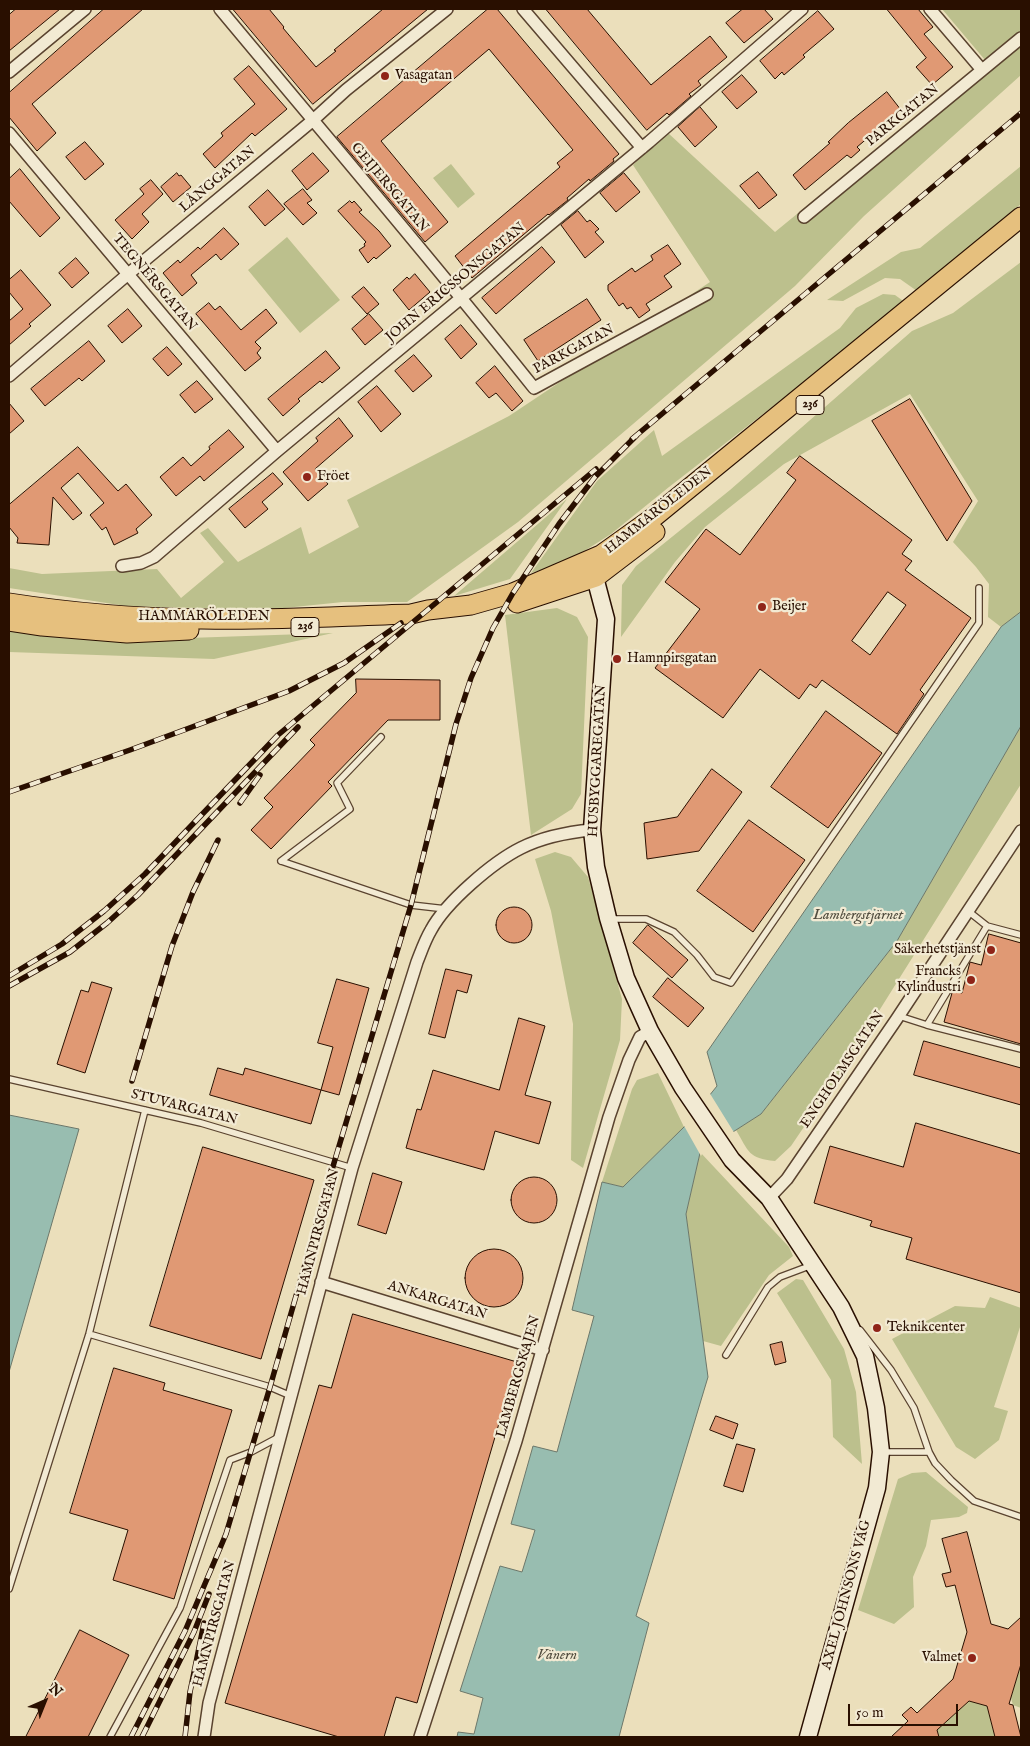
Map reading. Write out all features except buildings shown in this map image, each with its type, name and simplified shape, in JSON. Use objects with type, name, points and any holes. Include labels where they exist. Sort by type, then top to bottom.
[{"type":"main road","name":"HAMMARÖLEDEN","points":[[9,603],[45,609],[124,617],[203,620],[411,614],[471,605],[593,569],[601,555],[654,517],[1021,217]]},
{"type":"main road","name":"HAMMARÖLEDEN","points":[[9,621],[42,626],[126,632],[399,625],[460,618],[505,608],[593,569],[661,528],[1021,231]]},
{"type":"street","points":[[9,72],[85,9]]},
{"type":"street","name":"GEIJERSGATAN","points":[[220,9],[462,298],[534,388]]},
{"type":"street","name":"LÅNGGATAN","points":[[9,376],[312,121],[346,90],[446,9]]},
{"type":"street","points":[[523,9],[642,148]]},
{"type":"street","name":"JOHN ERICSSONSGATAN","points":[[122,566],[141,563],[154,557],[277,451],[642,148],[802,9]]},
{"type":"street","points":[[930,9],[982,70]]},
{"type":"street","name":"PARKGATAN","points":[[804,217],[1021,38]]},
{"type":"street","name":"TEGNÉRSGATAN","points":[[9,133],[277,451]]},
{"type":"street","name":"PARKGATAN","points":[[534,388],[708,294]]},
{"type":"street","name":"HUSBYGGAREGATAN","points":[[593,569],[606,619],[592,830],[596,867],[608,918],[626,978],[650,1031],[678,1081],[732,1160],[769,1198]]},
{"type":"street","name":"HAMNPIRSGATAN","points":[[204,1737],[209,1703],[352,1168],[417,962],[431,930],[446,909],[491,868],[521,848],[554,836],[592,830]]},
{"type":"street","name":"ENGHOLMSGATAN","points":[[769,1198],[787,1179],[899,1016],[1021,831]]},
{"type":"street","name":"LAMBERGSKAJEN","points":[[420,1737],[516,1441],[609,1117],[632,1052],[640,1036],[650,1031]]},
{"type":"street","name":"AXEL JOHNSONS VÄG","points":[[769,1198],[841,1307],[865,1356],[876,1408],[881,1452],[877,1488],[808,1737]]},
{"type":"street","name":"ANKARGATAN","points":[[321,1282],[543,1350]]},
{"type":"lane","points":[[608,918],[646,919],[674,932],[697,955],[714,977],[731,983],[980,623],[979,588]]},
{"type":"lane","points":[[381,736],[337,783],[350,809],[281,861],[411,904],[446,909]]},
{"type":"lane","points":[[968,910],[987,926],[1021,935]]},
{"type":"lane","points":[[926,1025],[987,926]]},
{"type":"lane","points":[[899,1016],[926,1025],[1021,1049]]},
{"type":"lane","name":"STUVARGATAN","points":[[9,1079],[201,1123],[352,1168]]},
{"type":"lane","points":[[9,1589],[89,1334],[145,1110]]},
{"type":"lane","points":[[726,1355],[768,1287],[780,1277],[814,1264]]},
{"type":"lane","name":"AXEL JOHNSONS VÄG","points":[[841,1307],[892,1370],[914,1408],[929,1452],[935,1463],[974,1500],[1021,1517]]},
{"type":"lane","points":[[89,1334],[270,1387],[291,1396]]},
{"type":"lane","points":[[110,1737],[180,1608],[230,1460],[251,1452],[280,1436]]},
{"type":"lane","points":[[881,1452],[929,1452]]},
{"type":"green space","points":[[942,9],[1021,9],[1021,75],[864,216],[795,286],[518,522],[407,602],[343,602],[265,610],[126,606],[9,588],[9,568],[42,574],[157,569],[181,598],[224,562],[200,533],[208,528],[238,562],[301,527],[309,554],[359,527],[347,500],[509,416],[710,282],[633,165],[667,132],[775,232],[985,60]]},
{"type":"green space","points":[[451,164],[475,194],[458,208],[433,178]]},
{"type":"green space","points":[[1021,166],[1021,204],[917,291],[900,279],[885,278],[843,301],[827,300],[901,252],[920,248]]},
{"type":"green space","points":[[287,237],[340,300],[300,333],[248,270]]},
{"type":"green space","points":[[1021,262],[1021,612],[1001,627],[988,617],[989,584],[953,542],[978,501],[910,394],[784,464],[705,527],[675,562],[621,637],[622,585],[636,566],[730,490],[912,331],[953,313]]},
{"type":"green space","points":[[883,294],[895,295],[906,303],[611,534],[567,562],[531,573],[597,481],[654,430],[662,456],[840,328],[856,308]]},
{"type":"green space","points":[[567,499],[510,579],[454,596]]},
{"type":"green space","points":[[557,608],[577,617],[588,637],[581,794],[572,809],[531,835],[505,615]]},
{"type":"green space","points":[[9,631],[102,641],[333,633],[214,659],[9,652]]},
{"type":"green space","points":[[1021,726],[1021,784],[837,1078],[791,1146],[775,1161],[754,1156],[747,1149],[736,1130],[761,1114],[897,941]]},
{"type":"green space","points":[[555,852],[571,857],[588,877],[622,999],[620,1040],[583,1168],[571,1160],[573,1024],[551,911],[535,859]]},
{"type":"green space","points":[[658,1073],[684,1127],[623,1187],[602,1182],[632,1089],[637,1080]]},
{"type":"green space","points":[[700,1152],[789,1247],[793,1256],[769,1275],[721,1346],[703,1341],[686,1214]]},
{"type":"green space","points":[[796,1279],[803,1280],[844,1349],[856,1392],[862,1464],[833,1437],[831,1380],[777,1293]]},
{"type":"green space","points":[[990,1297],[1021,1308],[1021,1324],[994,1407],[1008,1411],[999,1440],[975,1459],[956,1447],[892,1339],[955,1306],[985,1308]]},
{"type":"green space","points":[[926,1472],[968,1507],[967,1513],[959,1517],[931,1520],[926,1546],[913,1577],[914,1607],[894,1624],[858,1610],[898,1479],[912,1473]]},
{"type":"green space","points":[[1021,1664],[1021,1708],[1013,1705],[1011,1698]]},
{"type":"green space","points":[[969,1701],[987,1706],[995,1737],[939,1737],[937,1730]]},
{"type":"water","name":"Vänern","points":[[1021,612],[1021,726],[897,941],[761,1114],[700,1153],[686,1214],[708,1377],[636,1616],[649,1623],[619,1737],[457,1737],[458,1732],[474,1734],[483,1698],[460,1691],[500,1566],[522,1572],[535,1530],[511,1524],[533,1446],[557,1452],[594,1316],[572,1310],[602,1182],[623,1187],[684,1127],[717,1086],[707,1052],[1001,627]]},
{"type":"water","points":[[9,1115],[79,1129],[9,1372]]},
{"type":"pier","points":[[709,1092],[735,1134],[701,1156],[683,1124]]},
{"type":"railway","points":[[632,439],[1021,113]]},
{"type":"railway","points":[[131,1737],[185,1631],[226,1534],[411,905],[456,724],[471,678],[493,628],[513,593],[559,524],[595,477],[637,435]]},
{"type":"railway","points":[[9,976],[62,944],[104,911],[145,874],[278,735],[596,469]]},
{"type":"railway","points":[[9,792],[130,750],[289,691],[344,663],[401,623]]},
{"type":"railway","points":[[9,986],[70,952],[107,923],[138,895],[298,727]]},
{"type":"railway","points":[[240,803],[260,775]]},
{"type":"railway","points":[[132,1081],[172,946],[193,892],[218,840]]},
{"type":"railway","points":[[142,1737],[194,1632],[209,1594]]},
{"type":"railway","points":[[185,1737],[190,1692],[204,1623]]},
{"type":"place","name":"Vasagatan","points":[[385,76]]},
{"type":"place","name":"Fröet","points":[[307,477]]},
{"type":"place","name":"Beijer","points":[[762,607]]},
{"type":"place","name":"Hamnpirsgatan","points":[[617,659]]},
{"type":"place","name":"Säkerhetstjänst","points":[[991,950]]},
{"type":"place","name":"Francks Kylindustri","points":[[971,980]]},
{"type":"place","name":"Teknikcenter","points":[[877,1328]]},
{"type":"place","name":"Valmet","points":[[972,1658]]},
{"type":"water label","name":"Lambergstjärnet","points":[[858,916]]}]
